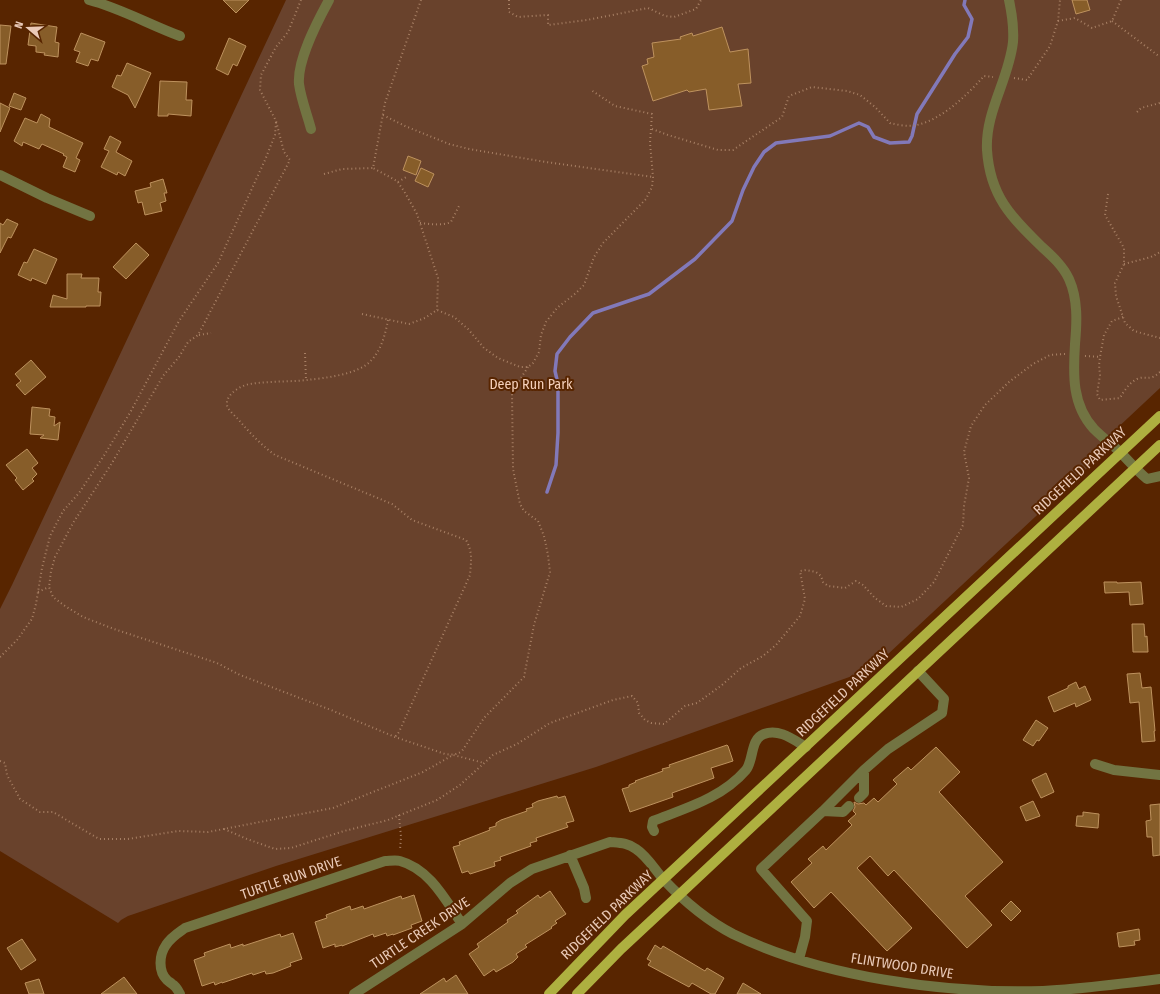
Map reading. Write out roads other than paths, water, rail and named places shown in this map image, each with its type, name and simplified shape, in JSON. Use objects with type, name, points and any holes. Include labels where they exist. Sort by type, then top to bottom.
[{"type":"main road","name":"RIDGEFIELD PARKWAY","points":[[549,994],[604,935],[1160,416]]},
{"type":"main road","points":[[578,994],[621,949],[678,894],[1160,445]]},
{"type":"street","points":[[89,0],[180,36]]},
{"type":"street","points":[[311,129],[302,100],[299,84],[299,73],[307,47],[329,0]]},
{"type":"street","points":[[1009,0],[1012,17],[1013,43],[1009,61],[990,118],[988,130],[987,149],[993,181],[1008,212],[1017,223],[1064,269],[1069,279],[1076,305],[1074,378],[1076,394],[1084,416],[1094,429],[1147,479],[1160,476]]},
{"type":"street","points":[[0,175],[47,198],[90,216]]},
{"type":"street","points":[[799,959],[805,937],[806,921],[761,869],[864,770],[888,749],[942,713],[944,698],[918,671]]},
{"type":"street","points":[[654,831],[652,827],[653,821],[716,795],[732,784],[747,769],[756,742],[763,734],[778,732],[806,747]]},
{"type":"street","points":[[1095,764],[1114,770],[1160,775]]},
{"type":"street","points":[[859,798],[864,793],[864,770]]},
{"type":"street","points":[[823,811],[843,812],[849,806]]},
{"type":"street","name":"TURTLE CREEK DRIVE","points":[[354,994],[462,924],[510,883],[532,869],[610,842],[623,843],[638,850],[664,879]]},
{"type":"street","points":[[570,855],[584,888],[586,898]]},
{"type":"street","name":"TURTLE RUN DRIVE","points":[[180,994],[173,984],[167,981],[162,973],[160,965],[165,945],[173,936],[185,928],[385,861],[400,861],[421,871],[432,881],[462,924]]},
{"type":"street","name":"FLINTWOOD DRIVE","points":[[664,879],[678,894],[713,921],[733,933],[799,959],[832,969],[885,981],[950,991],[992,992],[1042,991],[1160,980]]},
{"type":"waterway","points":[[547,492],[556,465],[558,433],[558,384],[555,371],[557,354],[570,337],[593,313],[649,294],[695,259],[732,221],[743,190],[754,167],[764,152],[776,143],[830,136],[859,123],[868,127],[874,137],[890,143],[909,142],[912,136],[917,114],[955,54],[968,37],[972,19],[964,5],[965,0]]},
{"type":"park label","name":"Deep Run Park","points":[[531,384]]}]
